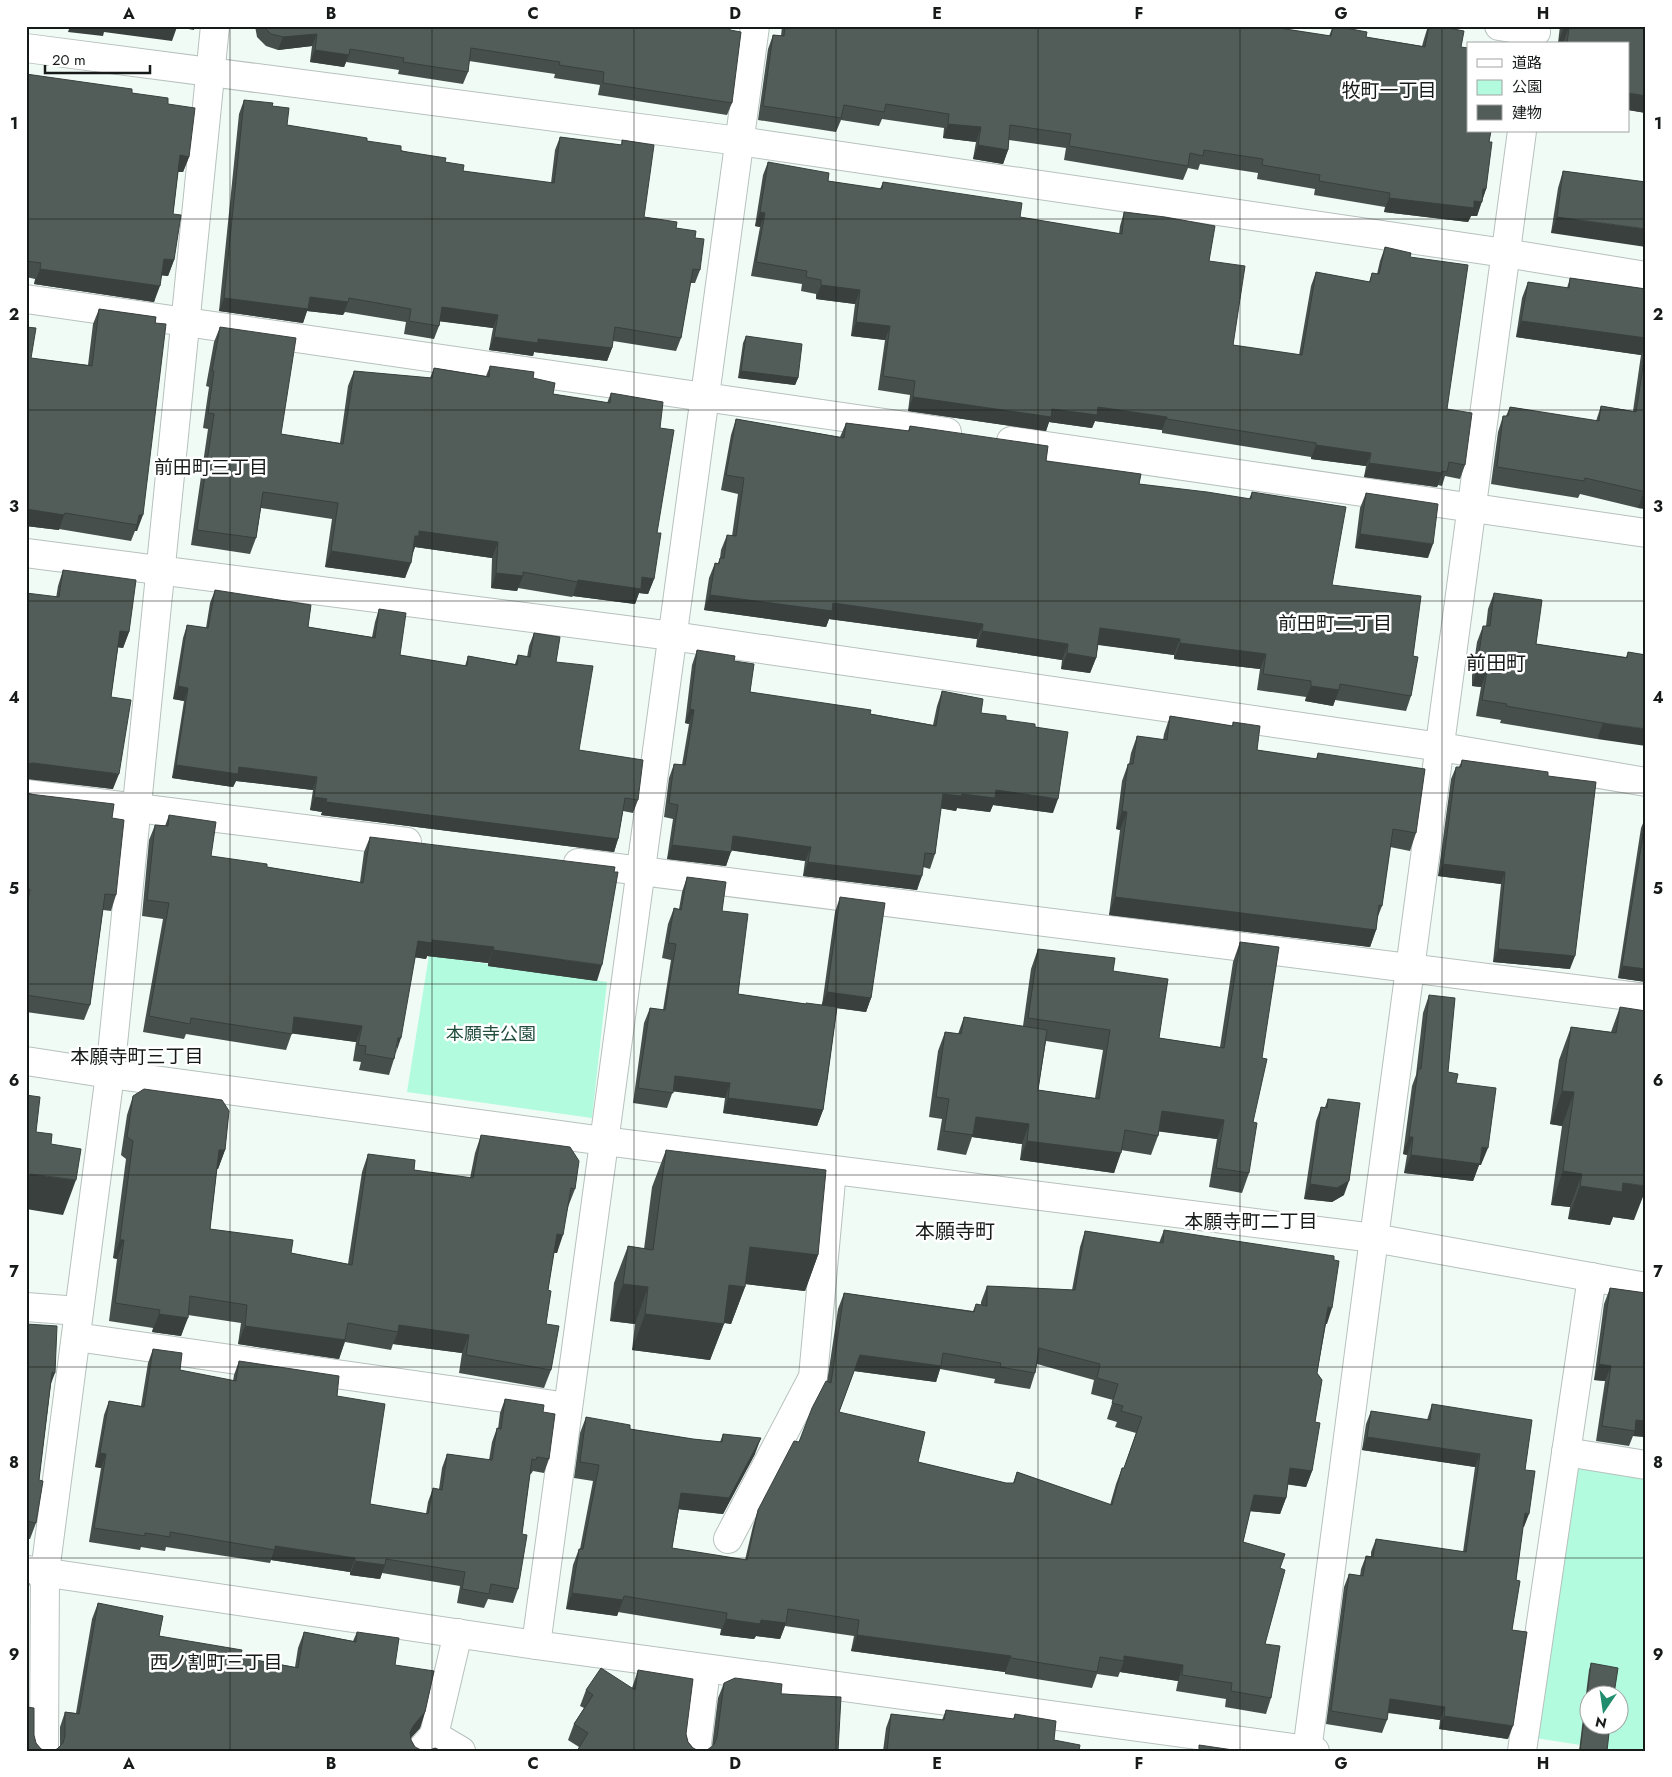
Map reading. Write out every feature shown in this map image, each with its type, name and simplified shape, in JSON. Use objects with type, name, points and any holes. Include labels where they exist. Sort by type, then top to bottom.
[{"type":"street","points":[[44,1751],[36,1571],[78,1324],[110,1074],[216,26]]},
{"type":"street","points":[[536,1645],[755,26]]},
{"type":"street","points":[[1499,26],[1535,34]]},
{"type":"street","points":[[26,48],[739,141],[1506,253],[1646,276]]},
{"type":"street","points":[[36,1571],[706,1669],[1310,1750],[1374,1238],[1522,132]]},
{"type":"street","points":[[26,298],[1646,533]]},
{"type":"street","points":[[26,553],[672,636],[1441,747],[1646,782]]},
{"type":"street","points":[[26,794],[434,845]]},
{"type":"street","points":[[552,860],[1646,998]]},
{"type":"street","points":[[26,1061],[604,1141],[1374,1238],[1646,1287]]},
{"type":"street","points":[[728,1539],[813,1376],[832,1170]]},
{"type":"street","points":[[1522,1751],[1592,1277]]},
{"type":"street","points":[[26,1307],[78,1324],[568,1407]]},
{"type":"street","points":[[1566,1452],[1646,1465]]},
{"type":"street","points":[[458,1633],[427,1743],[461,1751]]},
{"type":"street","points":[[696,1751],[706,1669]]},
{"type":"green space","name":"本願寺公園","points":[[429,955],[607,982],[592,1118],[407,1092]]},
{"type":"green space","points":[[1579,1454],[1646,1463],[1646,1751],[1619,1751],[1529,1737]]},
{"type":"building","points":[[263,26],[730,26],[730,30],[741,32],[732,103],[603,83],[604,72],[559,65],[560,62],[471,48],[468,72],[403,62],[404,58],[350,49],[349,55],[315,50],[317,34],[283,37],[271,34]]},
{"type":"building","points":[[785,26],[1266,26],[1331,36],[1333,26],[1335,26],[1367,32],[1366,37],[1425,47],[1429,26],[1464,31],[1461,47],[1467,48],[1467,132],[1491,132],[1489,142],[1492,142],[1486,189],[1483,189],[1482,202],[1474,201],[1474,208],[1389,198],[1390,193],[1319,181],[1320,175],[1262,165],[1263,159],[1204,150],[1203,156],[1190,153],[1188,166],[1069,146],[1071,134],[1010,125],[1008,150],[978,145],[981,127],[948,124],[949,114],[886,104],[884,112],[844,105],[841,118],[763,106],[773,35],[784,36]]},
{"type":"building","points":[[1564,26],[1646,26],[1646,96],[1630,93],[1630,42],[1567,42],[1569,27]]},
{"type":"building","points":[[26,74],[132,89],[132,93],[168,98],[168,104],[195,108],[189,157],[180,155],[173,214],[181,215],[174,260],[164,259],[160,286],[40,269],[41,263],[26,261]]},
{"type":"building","points":[[244,100],[273,103],[272,106],[289,108],[287,125],[367,138],[367,141],[401,146],[401,151],[446,158],[445,162],[464,165],[463,171],[554,183],[560,137],[622,145],[622,140],[654,145],[644,217],[677,222],[676,228],[696,231],[695,238],[704,239],[700,270],[693,269],[681,338],[615,327],[612,348],[538,339],[538,343],[494,337],[498,315],[442,307],[439,326],[409,321],[411,309],[349,298],[348,302],[310,297],[308,309],[224,298]]},
{"type":"building","points":[[768,162],[829,173],[828,181],[882,189],[883,182],[1022,203],[1020,217],[1122,234],[1124,212],[1215,226],[1209,261],[1245,266],[1233,345],[1302,355],[1316,272],[1370,282],[1372,273],[1379,274],[1385,247],[1411,253],[1410,257],[1468,265],[1447,409],[1472,413],[1465,465],[1449,462],[1447,472],[1442,471],[1442,473],[1369,463],[1371,453],[1167,419],[1167,417],[1098,407],[1097,415],[1052,409],[1051,417],[913,397],[915,381],[883,376],[890,326],[856,322],[860,290],[821,285],[821,280],[806,277],[807,271],[756,262],[765,213],[760,212]]},
{"type":"building","points":[[1563,171],[1646,182],[1646,229],[1557,217]]},
{"type":"building","points":[[1570,278],[1646,289],[1646,338],[1521,321],[1528,282],[1569,288]]},
{"type":"building","points":[[99,309],[156,317],[155,323],[166,324],[143,515],[139,515],[137,525],[65,513],[64,515],[26,509],[26,327],[36,328],[31,358],[92,366]]},
{"type":"building","points":[[220,327],[296,338],[281,434],[343,444],[354,371],[432,378],[434,368],[489,377],[490,366],[534,372],[533,378],[555,383],[553,394],[610,403],[611,393],[663,402],[660,428],[674,430],[657,533],[661,533],[654,579],[642,577],[641,589],[578,580],[578,582],[523,572],[523,576],[496,573],[498,542],[419,531],[419,536],[415,536],[411,563],[331,551],[338,503],[263,492],[256,538],[197,530],[214,414],[208,413],[214,371],[212,371]]},
{"type":"building","points":[[746,336],[802,344],[798,378],[741,371]]},
{"type":"building","points":[[1646,347],[1646,492],[1585,478],[1584,481],[1497,467],[1503,416],[1508,416],[1510,407],[1599,421],[1601,406],[1636,412]]},
{"type":"building","points":[[736,419],[844,438],[846,423],[909,431],[910,426],[1048,446],[1046,461],[1141,474],[1139,484],[1251,499],[1252,492],[1346,507],[1332,585],[1421,596],[1413,656],[1418,657],[1411,696],[1340,684],[1339,690],[1311,686],[1311,681],[1263,674],[1266,654],[1180,643],[1180,639],[1100,628],[1096,658],[1067,653],[1068,644],[982,631],[983,624],[833,603],[832,611],[710,595],[715,563],[719,564],[720,558],[724,558],[727,535],[736,536],[744,478],[726,475]]},
{"type":"building","points":[[1366,493],[1438,504],[1433,544],[1360,534]]},
{"type":"building","points":[[63,570],[136,580],[129,632],[120,631],[111,697],[131,700],[119,774],[33,763],[26,764],[26,593],[59,597]]},
{"type":"building","points":[[215,590],[311,605],[308,627],[375,638],[379,609],[406,613],[400,655],[467,666],[468,656],[517,665],[518,655],[530,657],[534,633],[560,637],[556,662],[593,666],[579,750],[643,760],[638,800],[625,798],[618,839],[326,802],[327,799],[314,797],[317,777],[239,767],[238,774],[176,765],[188,688],[178,686],[187,625],[208,628]]},
{"type":"building","points":[[1494,593],[1542,600],[1536,644],[1627,658],[1628,652],[1646,655],[1646,729],[1506,706],[1507,704],[1482,700],[1487,671],[1477,670],[1478,660],[1483,626],[1490,626]]},
{"type":"building","points":[[697,650],[735,656],[734,661],[754,664],[750,692],[871,710],[870,714],[936,726],[942,691],[983,699],[981,713],[1006,716],[1006,720],[1035,724],[1035,727],[1068,732],[1058,799],[996,790],[995,798],[943,794],[935,854],[925,853],[922,876],[808,862],[811,847],[733,836],[731,852],[672,845],[678,805],[669,803],[674,764],[685,765],[694,710],[690,709]]},
{"type":"building","points":[[1170,716],[1233,726],[1233,722],[1260,726],[1257,750],[1317,759],[1318,753],[1425,769],[1416,833],[1393,829],[1382,906],[1379,905],[1376,930],[1115,897],[1127,812],[1122,811],[1128,764],[1133,764],[1137,736],[1167,740]]},
{"type":"building","points":[[1462,760],[1548,772],[1548,776],[1596,782],[1575,956],[1498,949],[1505,872],[1443,864],[1456,767],[1461,767]]},
{"type":"building","points":[[26,792],[29,794],[114,804],[112,818],[124,820],[116,895],[105,894],[90,1005],[26,995],[26,914],[30,889],[26,889]]},
{"type":"building","points":[[169,815],[216,822],[211,856],[267,864],[267,867],[363,883],[370,837],[615,867],[614,872],[618,872],[602,965],[493,950],[494,947],[432,940],[432,943],[418,941],[401,1038],[398,1038],[394,1059],[365,1054],[366,1046],[358,1045],[362,1026],[294,1017],[292,1034],[191,1018],[190,1024],[149,1016],[169,903],[147,900],[155,825],[168,826]]},
{"type":"building","points":[[1646,816],[1646,969],[1622,966]]},
{"type":"building","points":[[687,877],[726,882],[722,911],[748,914],[738,994],[837,1007],[823,1110],[728,1098],[730,1083],[675,1076],[673,1093],[638,1088],[650,1008],[665,1010],[676,944],[668,943],[674,908],[681,910]]},
{"type":"building","points":[[840,897],[885,903],[871,998],[827,992]]},
{"type":"building","points":[[1240,942],[1279,947],[1262,1058],[1267,1059],[1253,1122],[1257,1123],[1249,1173],[1216,1168],[1224,1120],[1162,1111],[1158,1136],[1125,1130],[1121,1153],[1027,1141],[1029,1124],[976,1117],[973,1135],[944,1131],[949,1099],[936,1097],[945,1032],[961,1034],[964,1017],[1047,1030],[1038,1090],[1099,1099],[1110,1030],[1028,1018],[1038,949],[1115,958],[1113,971],[1168,979],[1159,1038],[1224,1048]]},
{"type":"building","points":[[1429,995],[1455,998],[1448,1072],[1458,1074],[1456,1083],[1496,1088],[1488,1148],[1482,1147],[1480,1164],[1411,1155],[1413,1137],[1409,1137],[1418,1069],[1421,1069]]},
{"type":"building","points":[[1620,1007],[1646,1011],[1646,1186],[1623,1183],[1622,1192],[1580,1186],[1582,1174],[1563,1171],[1574,1092],[1562,1091],[1571,1027],[1616,1033]]},
{"type":"building","points":[[144,1089],[222,1100],[229,1111],[225,1150],[219,1150],[210,1229],[293,1240],[291,1253],[352,1265],[368,1154],[415,1160],[414,1170],[473,1178],[481,1135],[570,1147],[579,1161],[575,1189],[571,1188],[563,1235],[557,1234],[548,1290],[551,1291],[546,1324],[559,1326],[551,1370],[466,1355],[469,1335],[399,1325],[398,1332],[348,1323],[345,1340],[245,1326],[247,1305],[190,1296],[188,1318],[159,1314],[160,1310],[115,1303],[124,1240],[120,1240],[133,1141],[127,1137],[133,1096]]},
{"type":"building","points":[[26,1095],[40,1097],[36,1132],[52,1134],[51,1144],[81,1149],[76,1180],[30,1174],[28,1192],[26,1191]]},
{"type":"building","points":[[1328,1099],[1360,1103],[1349,1181],[1337,1188],[1310,1184],[1321,1107],[1327,1108]]},
{"type":"building","points":[[666,1150],[826,1170],[818,1255],[750,1247],[745,1287],[729,1285],[724,1324],[645,1314],[648,1287],[623,1284],[628,1246],[653,1250]]},
{"type":"building","points":[[1164,1230],[1334,1256],[1334,1260],[1339,1261],[1332,1308],[1328,1307],[1317,1373],[1322,1380],[1315,1422],[1320,1423],[1312,1471],[1290,1468],[1286,1498],[1254,1495],[1243,1542],[1285,1554],[1280,1568],[1285,1570],[1265,1644],[1280,1646],[1271,1698],[1231,1691],[1232,1683],[1182,1675],[1183,1665],[1124,1656],[1124,1661],[1100,1657],[1097,1672],[1011,1658],[1011,1656],[857,1635],[859,1620],[788,1609],[786,1623],[761,1620],[760,1624],[726,1619],[727,1613],[624,1596],[623,1600],[572,1593],[579,1549],[583,1549],[599,1465],[580,1462],[586,1417],[630,1425],[630,1429],[693,1439],[722,1442],[723,1434],[761,1438],[729,1498],[681,1493],[672,1548],[747,1560],[758,1510],[794,1441],[799,1442],[812,1408],[826,1381],[831,1383],[844,1293],[974,1312],[976,1304],[987,1306],[987,1286],[1075,1290],[1085,1231],[1163,1243]],"holes":[[[1039,1348],[1100,1364],[1097,1378],[1118,1384],[1112,1403],[1123,1406],[1121,1411],[1142,1417],[1124,1468],[1122,1468],[1112,1505],[1017,1472],[1014,1483],[1006,1483],[918,1462],[925,1432],[839,1412],[860,1355],[941,1366],[943,1353],[1001,1363],[1000,1367],[1035,1373]]]},
{"type":"building","points":[[1610,1288],[1646,1293],[1646,1421],[1636,1420],[1635,1431],[1602,1426],[1611,1366],[1599,1364]]},
{"type":"building","points":[[26,1324],[57,1326],[55,1373],[52,1372],[39,1480],[43,1481],[36,1523],[26,1521]]},
{"type":"building","points":[[153,1349],[182,1353],[180,1370],[236,1381],[239,1361],[339,1376],[337,1396],[385,1404],[370,1504],[428,1514],[433,1488],[442,1490],[447,1454],[492,1460],[497,1428],[501,1429],[505,1399],[544,1405],[543,1412],[555,1414],[549,1459],[537,1457],[536,1460],[532,1459],[522,1534],[527,1535],[518,1589],[491,1584],[489,1594],[462,1589],[465,1572],[386,1559],[385,1565],[355,1561],[355,1558],[275,1546],[275,1550],[170,1532],[170,1537],[145,1533],[145,1536],[94,1528],[106,1454],[100,1453],[109,1401],[144,1407]]},
{"type":"building","points":[[1432,1404],[1532,1420],[1525,1470],[1535,1471],[1529,1514],[1525,1513],[1516,1580],[1520,1581],[1512,1630],[1527,1632],[1513,1726],[1444,1716],[1445,1707],[1390,1699],[1387,1720],[1331,1711],[1349,1574],[1363,1576],[1366,1556],[1373,1557],[1376,1539],[1466,1552],[1480,1454],[1367,1437],[1371,1411],[1430,1420]]},
{"type":"building","points":[[26,1583],[29,1583],[26,1604]]},
{"type":"building","points":[[98,1603],[163,1616],[159,1636],[242,1650],[240,1657],[298,1668],[304,1632],[356,1642],[357,1632],[399,1638],[395,1665],[434,1671],[425,1712],[410,1732],[411,1740],[415,1747],[423,1751],[51,1751],[57,1749],[63,1743],[65,1736],[65,1712],[79,1714]]},
{"type":"building","points":[[1591,1663],[1618,1668],[1616,1684],[1588,1684]]},
{"type":"building","points":[[601,1668],[635,1690],[638,1670],[693,1679],[686,1734],[688,1742],[699,1751],[577,1751],[588,1733],[574,1724],[593,1695],[586,1690]]},
{"type":"building","points":[[735,1678],[782,1684],[781,1694],[841,1697],[838,1751],[701,1751],[707,1750],[714,1745],[717,1737],[724,1683]]},
{"type":"building","points":[[26,1707],[34,1708],[34,1735],[36,1743],[41,1749],[48,1751],[26,1751]]},
{"type":"building","points":[[946,1710],[1014,1719],[1015,1714],[1056,1721],[1054,1740],[1080,1745],[1079,1751],[887,1751],[891,1714],[944,1720]]},
{"type":"building","points":[[1582,1734],[1609,1734],[1607,1751],[1580,1751]]},
{"type":"building","points":[[1199,1745],[1240,1751],[1199,1751]]},
{"type":"building","points":[[435,1748],[442,1751],[426,1751],[430,1750]]},
{"type":"district","name":"牧町一丁目","points":[[1389,90]]},
{"type":"district","name":"前田町三丁目","points":[[211,467]]},
{"type":"district","name":"前田町二丁目","points":[[1335,623]]},
{"type":"district","name":"前田町","points":[[1496,663]]},
{"type":"district","name":"本願寺町三丁目","points":[[137,1056]]},
{"type":"district","name":"本願寺町二丁目","points":[[1251,1221]]},
{"type":"district","name":"本願寺町","points":[[955,1231]]},
{"type":"district","name":"西ノ割町三丁目","points":[[216,1662]]}]
